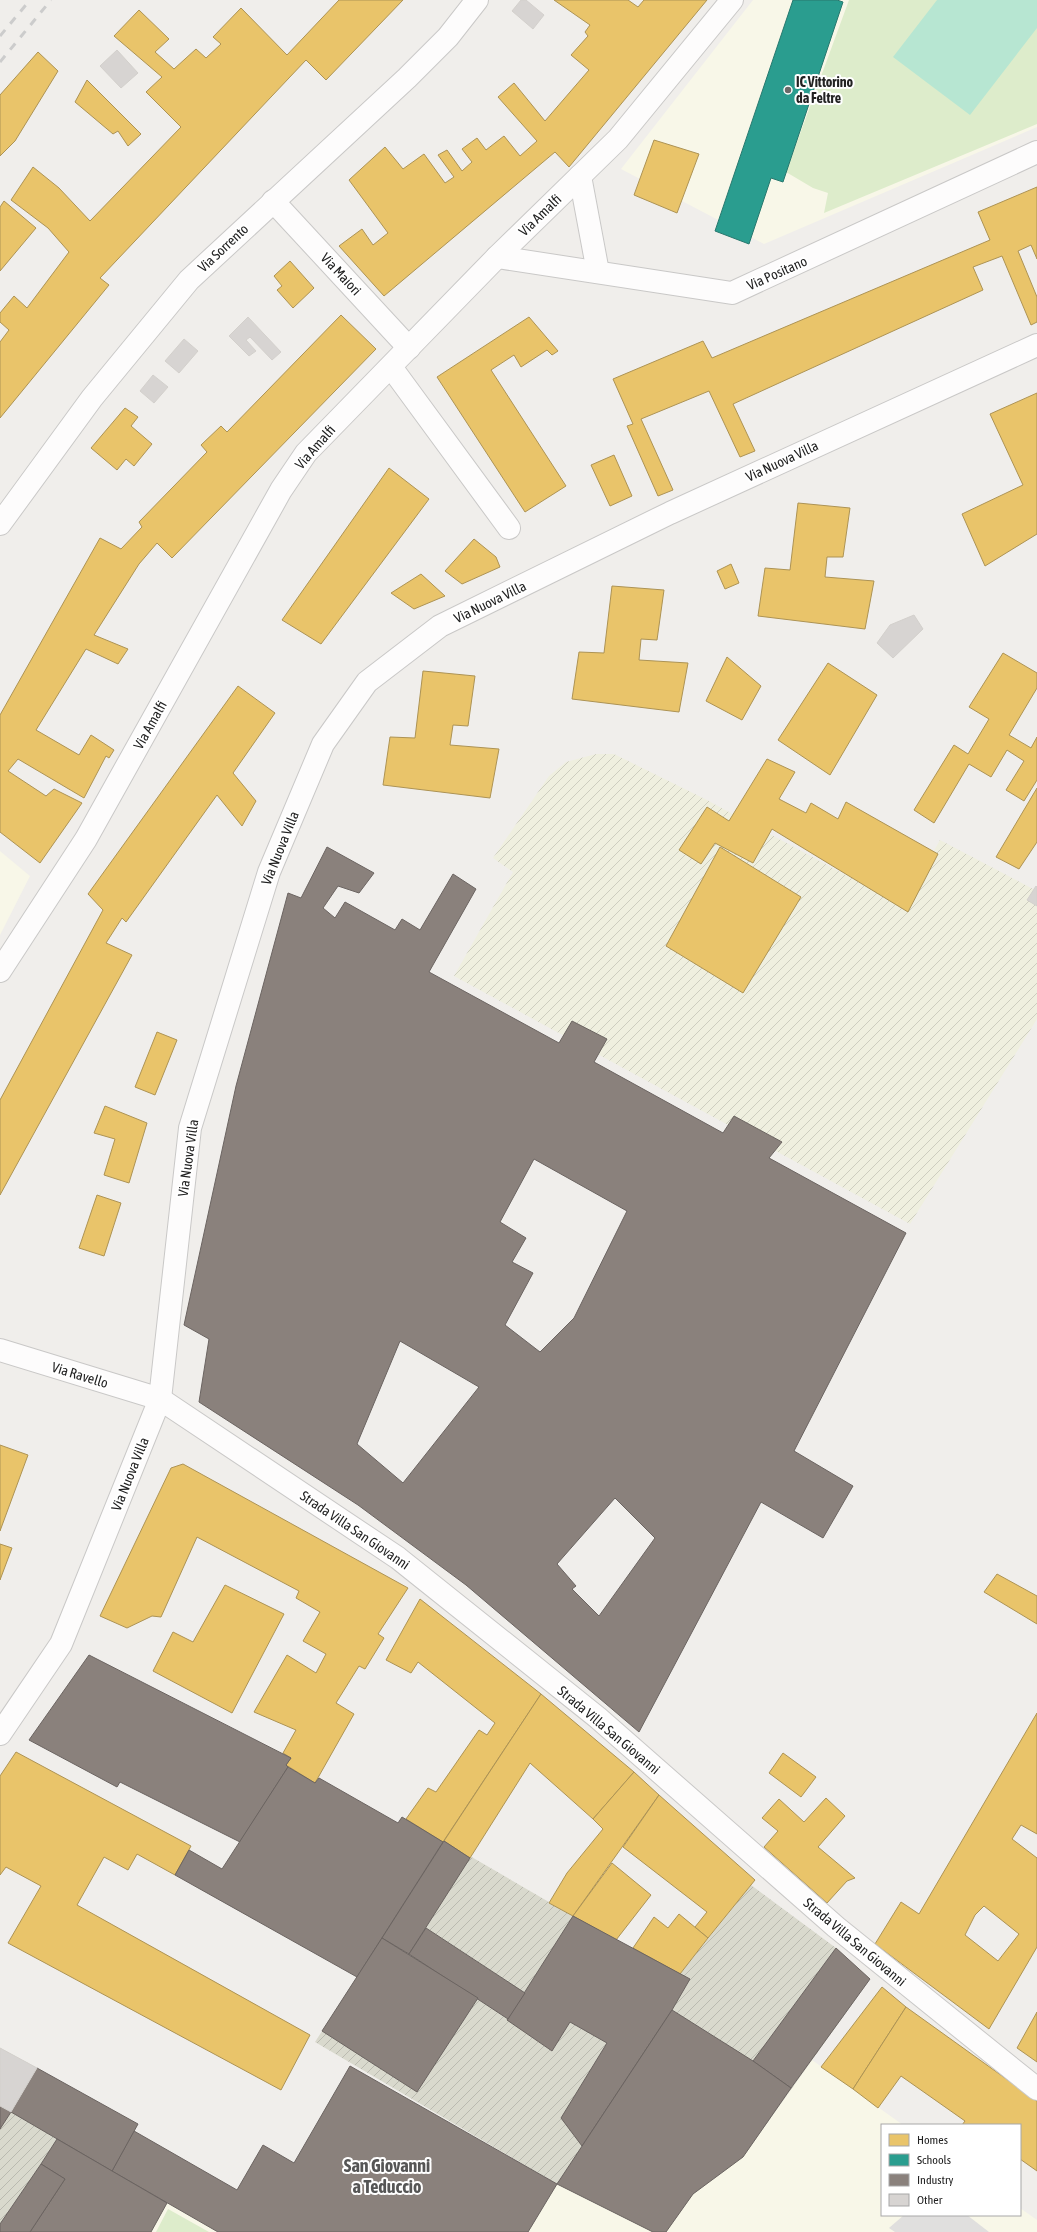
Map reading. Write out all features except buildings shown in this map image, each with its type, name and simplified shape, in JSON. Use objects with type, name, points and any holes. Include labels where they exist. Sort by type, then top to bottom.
[{"type":"street","name":"Via Sorrento","points":[[0,524],[92,398],[189,280],[407,78],[448,36],[477,0]]},
{"type":"street","name":"Via Amalfi","points":[[0,971],[86,839],[281,490],[306,452],[391,367],[497,257],[618,139],[732,0]]},
{"type":"street","name":"Via Positano","points":[[497,257],[732,293],[1037,152]]},
{"type":"street","points":[[580,176],[598,272]]},
{"type":"street","name":"Via Maiori","points":[[273,201],[409,348]]},
{"type":"street","name":"Via Nuova Villa","points":[[0,1734],[61,1644],[160,1399],[190,1128],[269,872],[323,744],[367,682],[440,626],[670,513],[1037,344]]},
{"type":"street","points":[[391,367],[508,528]]},
{"type":"street","name":"Via Ravello","points":[[0,1350],[160,1399]]},
{"type":"street","name":"Strada Villa San Giovanni","points":[[160,1399],[398,1558],[597,1718],[836,1927],[1037,2089]]},
{"type":"shaded area","points":[[753,0],[1037,0],[1037,127],[764,244],[621,169]]},
{"type":"shaded area","points":[[0,851],[30,876],[0,935]]},
{"type":"shaded area","points":[[444,1841],[573,1916],[680,1974],[751,1885],[836,1948],[870,1979],[743,2157],[693,2194],[666,2232],[653,2232],[557,2184],[315,2042]]},
{"type":"shaded area","points":[[0,2048],[37,2068],[12,2112],[167,2203],[151,2232],[0,2232]]},
{"type":"shaded area","points":[[812,2060],[902,2124],[881,2124],[881,2216],[1021,2216],[1021,2209],[1037,2220],[1037,2232],[666,2232],[693,2194],[743,2157]]},
{"type":"shaded area","points":[[557,2184],[653,2232],[528,2232]]},
{"type":"shaded area","points":[[167,2203],[218,2232],[151,2232]]},
{"type":"shaded area","points":[[903,2216],[968,2216],[989,2232],[895,2232],[889,2228]]},
{"type":"green space","points":[[849,0],[1037,0],[1037,124],[824,213],[828,193],[813,188],[786,172]]},
{"type":"green space","points":[[937,0],[1037,0],[1037,28],[970,115],[893,57]]},
{"type":"green space","points":[[596,754],[614,754],[705,799],[903,906],[940,840],[1037,891],[1037,1019],[910,1224],[454,976],[513,872],[493,858],[549,776],[566,762]]},
{"type":"green space","points":[[168,2209],[209,2232],[156,2232]]},
{"type":"railway","points":[[0,36],[30,0]]},
{"type":"railway","points":[[0,62],[51,0]]},
{"type":"place","name":"IC Vittorino da Feltre","points":[[788,90]]},
{"type":"district","name":"San Giovanni a Teduccio","points":[[387,2176]]}]
